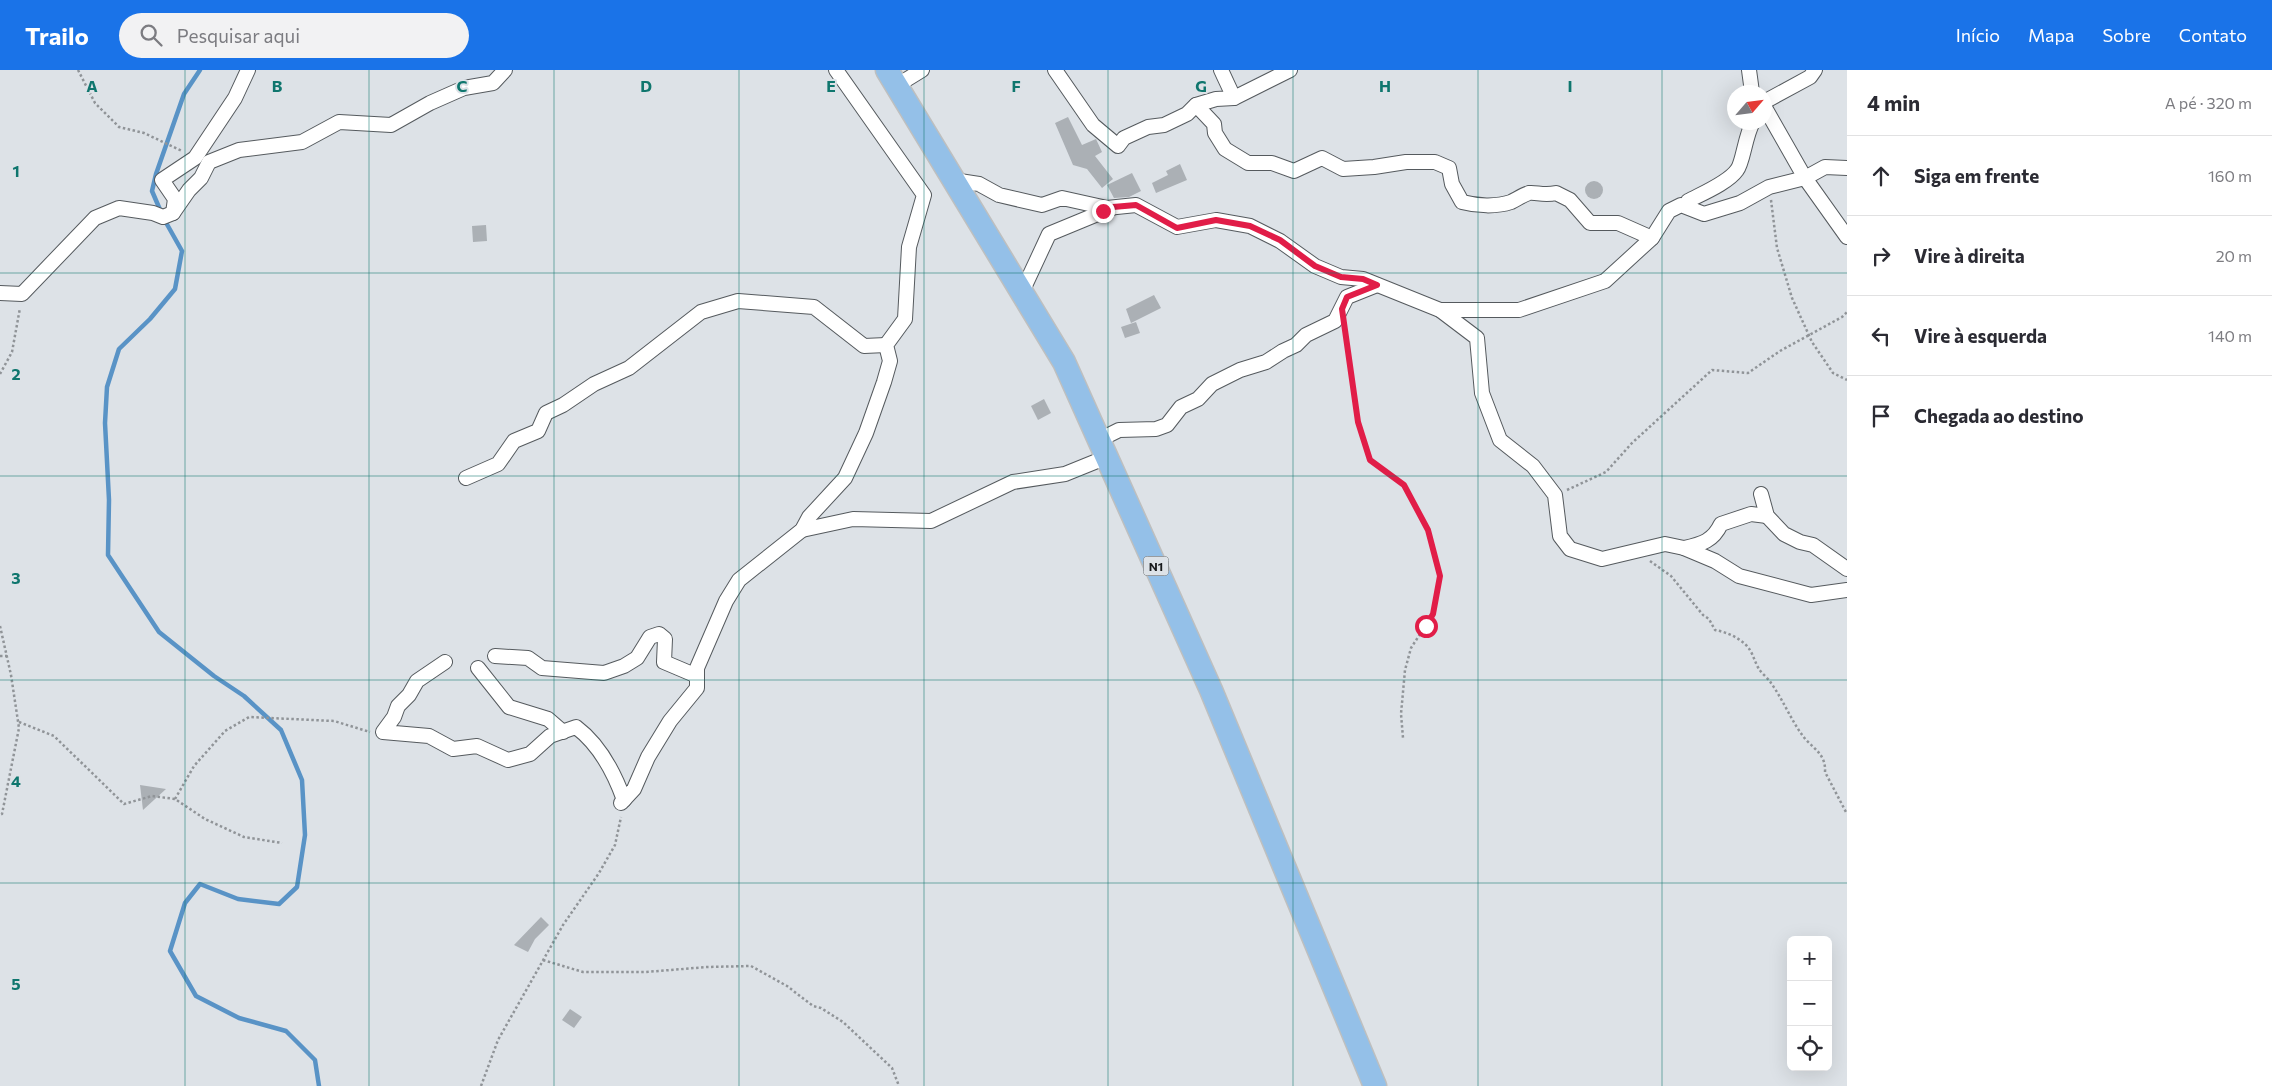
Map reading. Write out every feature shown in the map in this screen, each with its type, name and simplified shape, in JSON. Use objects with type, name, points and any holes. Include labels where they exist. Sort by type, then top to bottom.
[{"type":"highway","name":"N1","points":[[891,78],[1064,362],[1212,690],[1375,1086]]},
{"type":"street","points":[[173,213],[175,199],[162,180],[195,158],[235,98],[248,70]]},
{"type":"street","points":[[0,293],[22,294],[95,218],[119,208],[163,217],[173,213],[200,178],[209,162],[239,150],[302,142],[339,122],[391,125],[430,103],[464,88],[493,83],[505,70]]},
{"type":"street","points":[[836,70],[924,194],[909,247],[905,319],[886,345]]},
{"type":"street","points":[[891,78],[922,70]]},
{"type":"street","points":[[1055,70],[1093,125],[1118,146],[1124,138],[1148,127],[1164,126],[1187,114],[1196,105],[1216,99],[1234,98],[1290,70]]},
{"type":"street","points":[[1221,70],[1234,98]]},
{"type":"street","points":[[1749,70],[1751,85]]},
{"type":"street","points":[[1772,99],[1810,77],[1815,70]]},
{"type":"street","points":[[1196,105],[1214,124],[1215,133],[1225,149],[1248,163],[1272,163],[1294,172],[1322,158],[1343,169],[1406,162],[1435,162],[1449,168],[1452,184],[1462,202],[1478,206],[1492,205],[1510,202],[1530,193],[1545,195],[1556,193],[1570,200],[1590,223],[1618,223],[1652,238]]},
{"type":"street","points":[[1772,118],[1805,178],[1847,237]]},
{"type":"street","points":[[1688,202],[1715,187],[1737,170],[1748,130]]},
{"type":"street","points":[[1440,310],[1519,310],[1556,299],[1605,281],[1652,238],[1669,211],[1681,205],[1704,214],[1740,203],[1769,186],[1805,178],[1825,167],[1847,168]]},
{"type":"street","points":[[953,180],[979,184],[999,195],[1042,206],[1062,198],[1113,207],[1136,205],[1177,228],[1216,220],[1250,226],[1280,240],[1315,266],[1341,277],[1363,279],[1440,310],[1476,338],[1482,393],[1500,440],[1533,466],[1555,495],[1560,536],[1570,549],[1602,559],[1665,544],[1684,548],[1715,561],[1739,576],[1811,594],[1847,590]]},
{"type":"street","points":[[1022,292],[1049,234],[1113,207]]},
{"type":"street","points":[[802,530],[853,519],[931,521],[1013,482],[1065,474],[1103,448],[1119,430],[1156,429],[1167,425],[1181,406],[1198,399],[1212,384],[1240,370],[1266,362],[1282,351],[1296,345],[1306,335],[1335,321],[1347,297],[1377,285]]},
{"type":"street","points":[[466,478],[498,464],[514,441],[538,431],[546,413],[563,405],[594,384],[629,368],[701,312],[738,300],[814,307],[864,346],[886,345]]},
{"type":"street","points":[[622,802],[634,789],[648,757],[670,721],[697,688],[697,668],[726,601],[739,580],[802,530],[809,518],[844,478],[866,433],[890,361],[886,345]]},
{"type":"street","points":[[1761,494],[1767,516],[1784,534],[1800,542],[1813,544],[1847,568]]},
{"type":"street","points":[[1684,548],[1703,544],[1716,534],[1721,524],[1751,514],[1767,516]]},
{"type":"street","points":[[495,656],[528,658],[542,668],[577,673],[604,673],[624,666],[638,658],[650,637],[659,634],[665,640],[664,662],[697,676]]},
{"type":"street","points":[[383,732],[394,717],[398,706],[409,695],[416,681],[445,662]]},
{"type":"street","points":[[478,668],[509,707],[548,719],[564,732]]},
{"type":"street","points":[[383,732],[429,736],[453,749],[477,746],[508,760],[530,754],[550,736],[576,727],[592,739],[616,777],[622,802]]},
{"type":"path","points":[[78,70],[96,103],[119,127],[144,133],[195,158]]},
{"type":"path","points":[[1769,186],[1777,248],[1792,298],[1809,335],[1833,373],[1847,380]]},
{"type":"path","points":[[0,374],[12,352],[22,294]]},
{"type":"path","points":[[1342,309],[1358,422],[1370,460],[1404,485],[1428,530],[1440,576],[1433,614],[1411,648],[1405,670],[1401,714],[1403,738]]},
{"type":"path","points":[[1555,495],[1606,472],[1632,443],[1712,370],[1748,373],[1842,317],[1847,312]]},
{"type":"path","points":[[1636,551],[1671,576],[1703,615],[1709,619],[1715,630],[1728,632],[1734,639],[1742,641],[1752,652],[1760,671],[1771,682],[1806,739],[1822,755],[1826,764],[1825,772],[1847,814]]},
{"type":"path","points":[[0,626],[19,728],[4,805],[0,815]]},
{"type":"path","points":[[0,656],[7,656]]},
{"type":"path","points":[[175,799],[194,766],[225,730],[249,717],[334,721],[367,732],[383,732]]},
{"type":"path","points":[[18,722],[54,736],[124,804],[152,796],[175,799],[206,819],[244,837],[282,843]]},
{"type":"path","points":[[481,1086],[498,1040],[544,960],[615,845],[622,802]]},
{"type":"path","points":[[544,960],[583,972],[646,972],[707,966],[751,966],[787,986],[813,1006],[821,1008],[843,1022],[892,1068],[899,1086]]},
{"type":"building","points":[[1068,117],[1082,145],[1096,139],[1102,152],[1095,156],[1113,179],[1102,188],[1087,169],[1073,165],[1055,123]]},
{"type":"building","points":[[1180,164],[1187,180],[1156,193],[1152,183],[1168,175],[1166,171]]},
{"type":"building","points":[[1132,173],[1141,191],[1129,197],[1114,198],[1107,185]]},
{"type":"building","points":[[1594,181],[1600,184],[1603,190],[1600,196],[1594,199],[1588,196],[1585,190],[1588,184]]},
{"type":"building","points":[[486,225],[487,241],[473,242],[472,226]]},
{"type":"building","points":[[1154,295],[1161,308],[1131,323],[1126,309]]},
{"type":"building","points":[[1136,322],[1140,333],[1125,338],[1121,327]]},
{"type":"building","points":[[1044,399],[1051,413],[1038,420],[1031,406]]},
{"type":"building","points":[[140,785],[166,789],[143,810]]},
{"type":"building","points":[[541,917],[549,925],[535,939],[528,952],[514,945]]},
{"type":"building","points":[[570,1009],[582,1017],[574,1028],[562,1020]]},
{"type":"waterway","points":[[161,212],[152,191],[156,174],[184,94],[200,70]]},
{"type":"waterway","points":[[164,219],[182,251],[175,289],[150,319],[119,349],[107,387],[105,423],[109,500],[108,555],[159,632],[214,676],[244,696],[281,730],[302,780],[305,835],[297,887],[279,904],[238,899],[200,884],[185,903],[170,951],[196,996],[239,1018],[286,1031],[315,1060],[319,1086]]},
{"type":"route","points":[[1103,211],[1113,207],[1136,205],[1177,228],[1216,220],[1250,226],[1280,240],[1315,266],[1341,277],[1363,279],[1377,285],[1347,297],[1342,309],[1358,422],[1370,460],[1404,485],[1428,530],[1440,576],[1433,614],[1426,626]]}]
